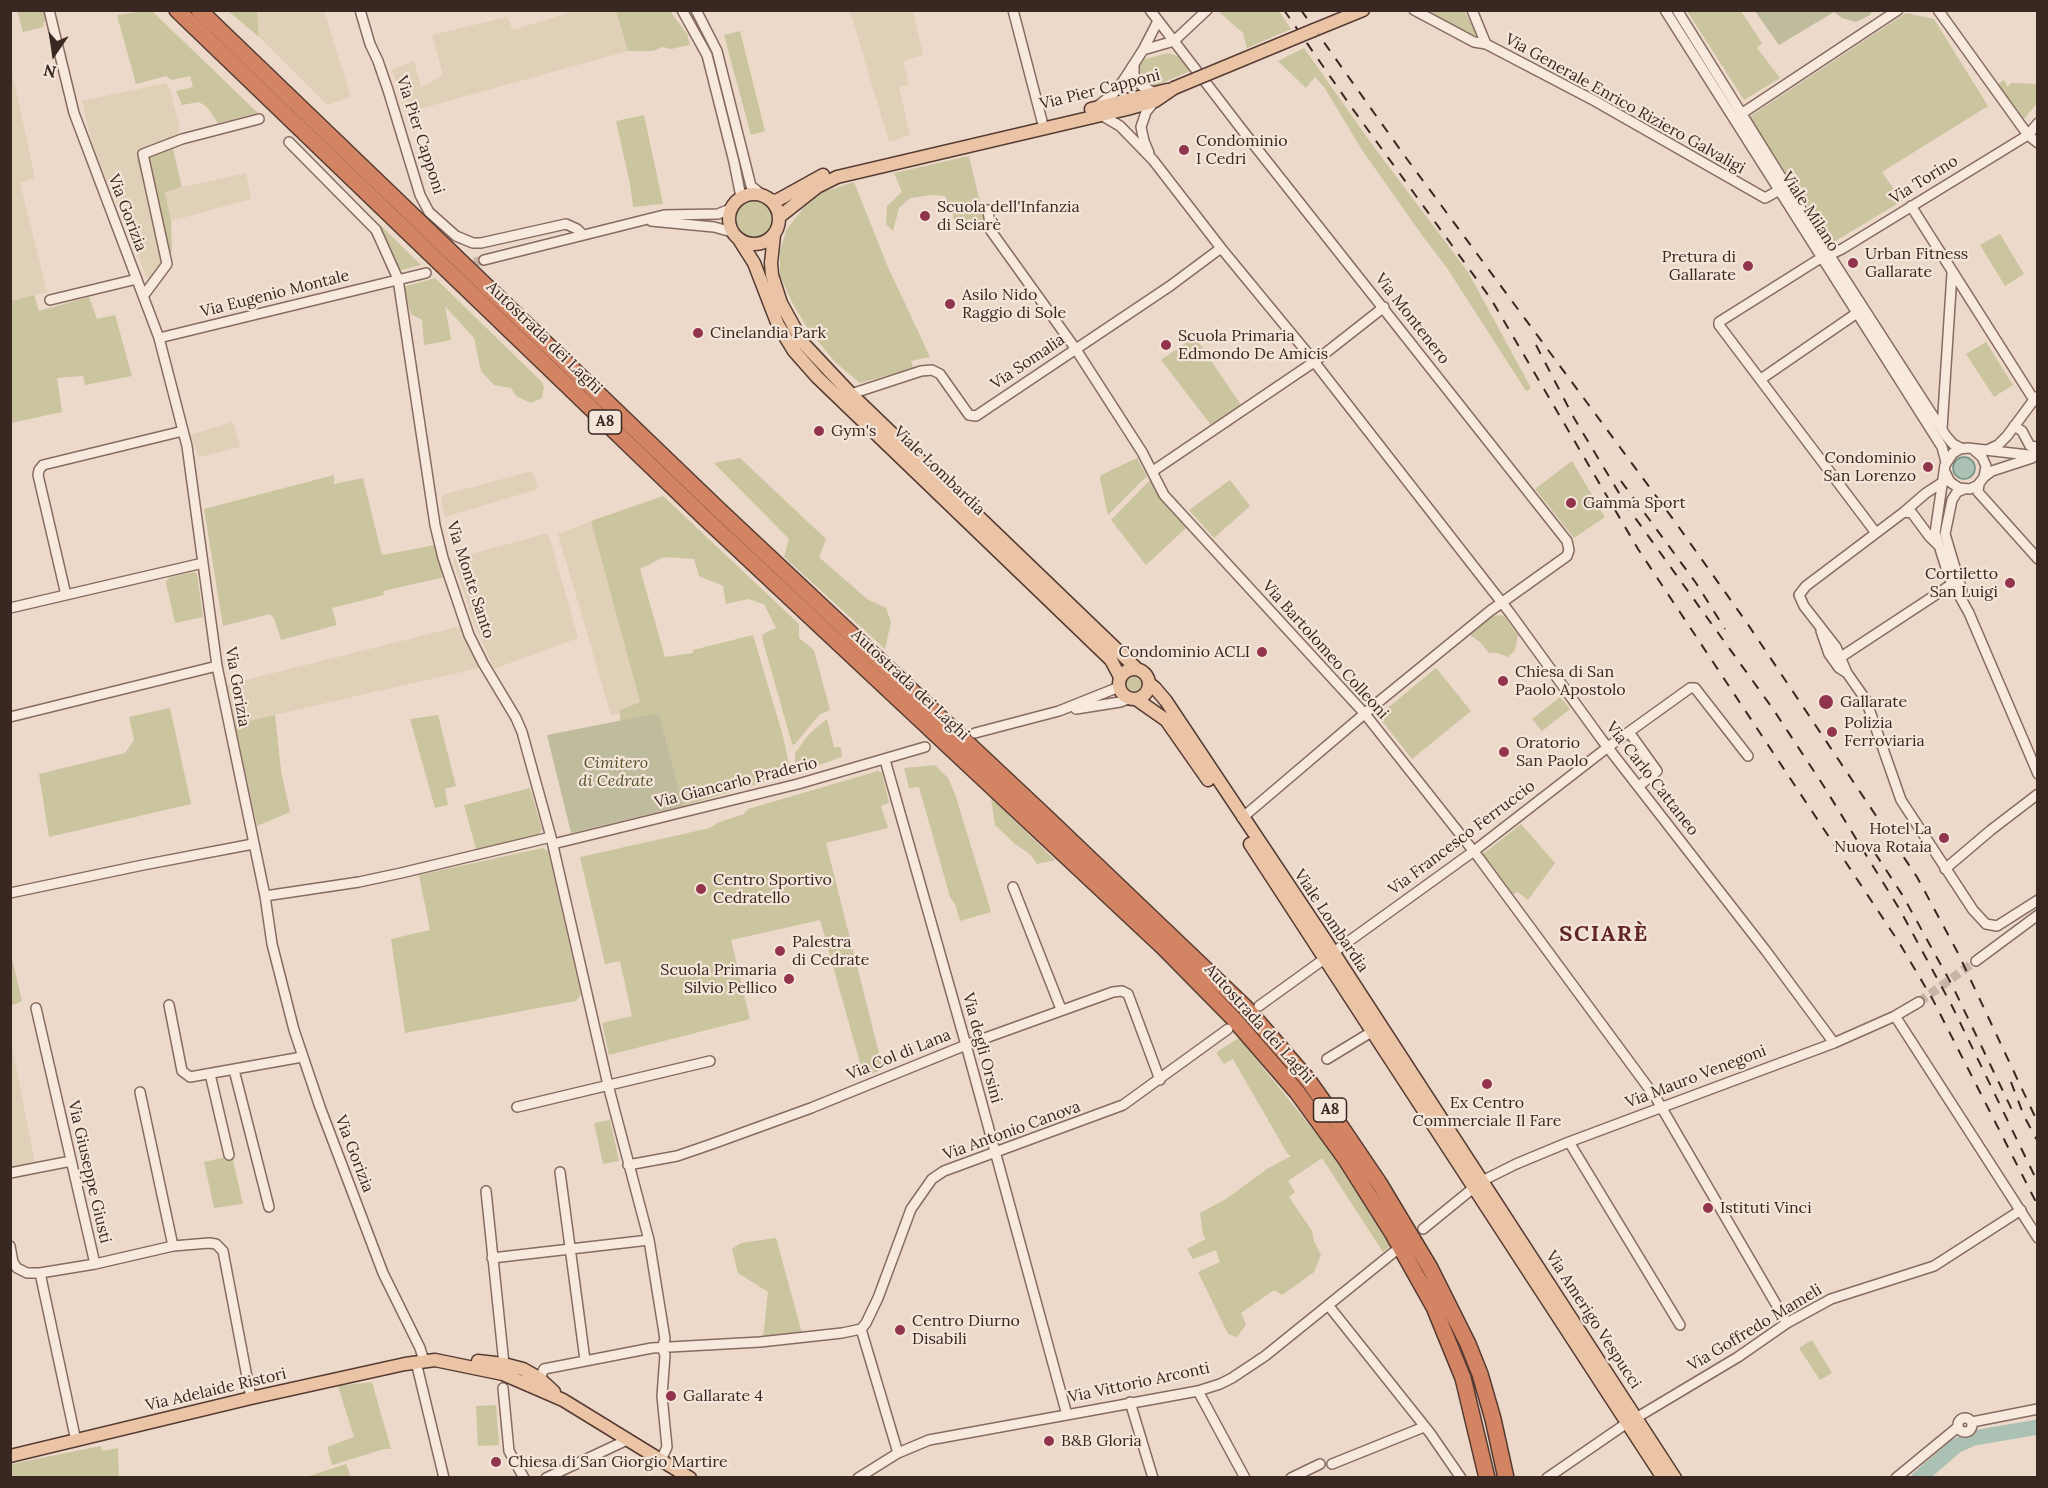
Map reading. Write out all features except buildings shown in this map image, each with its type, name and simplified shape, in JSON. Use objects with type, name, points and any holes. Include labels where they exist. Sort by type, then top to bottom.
[{"type":"highway","name":"Autostrada dei Laghi","points":[[177,10],[705,518],[1163,946],[1233,1018],[1297,1092],[1345,1158],[1393,1234],[1434,1307],[1463,1378],[1487,1478]]},
{"type":"highway","name":"Autostrada dei Laghi","points":[[199,10],[718,509],[1245,1007],[1329,1108],[1400,1217],[1430,1268],[1468,1344],[1480,1374],[1506,1478]]},
{"type":"highway","points":[[1434,1307],[1456,1378],[1480,1478]]},
{"type":"highway","points":[[1493,1419],[1513,1478]]},
{"type":"main road","name":"Via Pier Capponi","points":[[779,217],[816,187],[837,177],[1154,97],[1363,10]]},
{"type":"main road","name":"Via Pier Capponi","points":[[766,197],[776,201],[832,170],[1042,121],[1098,112]]},
{"type":"main road","points":[[754,193],[766,197],[777,208],[779,217],[774,235],[758,244],[749,244],[736,237],[728,223],[730,209],[741,197],[754,193]]},
{"type":"main road","name":"Viale Lombardia","points":[[774,235],[772,275],[785,312],[803,343],[851,394],[1137,669]]},
{"type":"main road","name":"Viale Lombardia","points":[[736,237],[754,262],[778,325],[802,360],[1110,660],[1120,682]]},
{"type":"main road","points":[[1137,669],[1143,673],[1149,683],[1143,696],[1133,699],[1125,696],[1120,682],[1127,670],[1137,669]]},
{"type":"main road","name":"Viale Lombardia","points":[[1149,683],[1166,701],[1478,1185]]},
{"type":"main road","name":"Viale Lombardia","points":[[1133,699],[1166,720],[1176,732],[1329,955],[1373,1031],[1478,1185]]},
{"type":"main road","name":"Via Amerigo Vespucci","points":[[1478,1185],[1502,1229],[1632,1420],[1675,1478]]},
{"type":"main road","points":[[447,1361],[470,1360],[523,1369],[540,1378],[563,1400],[690,1478]]},
{"type":"main road","name":"Via Adelaide Ristori","points":[[13,1455],[251,1398],[420,1361],[447,1361]]},
{"type":"main road","points":[[447,1361],[503,1374],[540,1378]]},
{"type":"main road","name":"Via Amerigo Vespucci","points":[[1632,1420],[1663,1478]]},
{"type":"street","name":"Via Gorizia","points":[[49,10],[74,112],[159,338],[183,431],[217,666],[265,896],[272,944],[302,1057],[383,1273],[420,1348],[420,1361],[444,1478]]},
{"type":"street","name":"Via Pier Capponi","points":[[360,10],[370,45],[388,90],[420,195],[429,212],[456,236],[473,243],[566,224],[583,235]]},
{"type":"street","points":[[682,10],[707,55],[741,197]]},
{"type":"street","points":[[696,10],[717,51],[751,186],[766,197]]},
{"type":"street","points":[[1013,10],[1042,121]]},
{"type":"street","name":"Via Montenero","points":[[1150,10],[1567,541],[1569,550],[1567,556],[1502,603]]},
{"type":"street","points":[[1143,50],[1174,41],[1207,10]]},
{"type":"street","name":"Via Generale Enrico Riziero Galvaligi","points":[[1414,10],[1474,42],[1486,44],[1595,101],[1766,198],[1787,185]]},
{"type":"street","points":[[1472,10],[1486,44]]},
{"type":"street","name":"Viale Milano","points":[[1665,10],[1778,190],[1826,257],[1942,430],[1950,441],[1961,448]]},
{"type":"street","name":"Viale Milano","points":[[1677,10],[1743,112],[1787,185],[1857,313],[1942,447],[1946,465]]},
{"type":"street","points":[[1733,119],[1898,10]]},
{"type":"street","points":[[1938,10],[2028,135],[2037,143]]},
{"type":"street","points":[[1153,160],[1120,126],[1098,112],[1134,64],[1158,21]]},
{"type":"street","points":[[1134,64],[1134,76],[1154,97],[1141,127],[1144,141],[1153,160]]},
{"type":"street","points":[[144,295],[167,264],[143,154],[182,139],[259,119]]},
{"type":"street","name":"Via Torino","points":[[1761,379],[1719,322],[1816,261],[2028,135],[2037,123]]},
{"type":"street","name":"Via Monte Santo","points":[[289,142],[376,230],[398,279],[435,525],[443,558],[469,635],[522,732],[552,840],[628,1165],[649,1240],[665,1339],[662,1348],[665,1355],[662,1386],[667,1447],[662,1460]]},
{"type":"street","name":"Via Carlo Cattaneo","points":[[1153,160],[1502,603],[1608,747],[1834,1043]]},
{"type":"street","points":[[1911,206],[1952,273],[2036,397],[1998,445],[1985,451]]},
{"type":"street","points":[[484,260],[664,216],[718,214],[730,209]]},
{"type":"street","name":"Via Bartolomeo Colleoni","points":[[988,210],[991,231],[1075,348],[1152,471],[1164,495],[1365,714],[1473,851],[1662,1107],[1787,1323]]},
{"type":"street","points":[[648,221],[714,227],[736,237]]},
{"type":"street","name":"Via Somalia","points":[[851,394],[921,371],[932,370],[940,374],[969,415],[976,416],[1170,286],[1221,248]]},
{"type":"street","points":[[398,279],[426,273]]},
{"type":"street","points":[[1942,430],[1952,273]]},
{"type":"street","points":[[50,300],[137,279]]},
{"type":"street","name":"Via Eugenio Montale","points":[[159,338],[398,279]]},
{"type":"street","points":[[1152,471],[1314,362],[1384,307]]},
{"type":"street","points":[[1857,313],[1761,379],[1876,533]]},
{"type":"street","points":[[2014,426],[2022,430],[2030,446],[2037,453]]},
{"type":"street","points":[[66,595],[38,475],[39,470],[43,465],[183,431]]},
{"type":"street","points":[[1969,613],[1952,584],[1937,544],[1936,521],[1946,465],[1953,453],[1961,448],[2037,453]]},
{"type":"street","points":[[1974,450],[1985,462],[1978,492],[2037,559]]},
{"type":"street","points":[[2037,453],[1992,471],[1973,488],[1957,492],[1952,500],[1945,534],[1969,613],[2037,774]]},
{"type":"street","points":[[1946,465],[1950,482],[1964,489]]},
{"type":"street","points":[[1943,482],[1801,590],[1799,595],[1820,629],[1833,642],[1847,673],[1866,700],[1897,792],[1945,869],[1978,916],[1986,924],[2001,925],[2037,900]]},
{"type":"street","points":[[1904,512],[1912,513],[1937,544]]},
{"type":"street","points":[[10,608],[203,563]]},
{"type":"street","points":[[1952,584],[1962,590]]},
{"type":"street","points":[[1841,657],[1952,584]]},
{"type":"street","points":[[1242,818],[1502,603]]},
{"type":"street","points":[[1820,629],[1829,654],[1839,669],[1847,673]]},
{"type":"street","points":[[10,717],[217,666]]},
{"type":"street","points":[[1059,711],[1120,682]]},
{"type":"street","name":"Via Francesco Ferruccio","points":[[1329,955],[1473,851],[1608,747],[1690,688],[1695,688],[1748,756]]},
{"type":"street","points":[[975,733],[1059,711],[1133,699]]},
{"type":"street","points":[[1629,732],[1657,771],[1639,786]]},
{"type":"street","name":"Via Giancarlo Praderio","points":[[265,896],[380,878],[671,816],[885,760],[926,747]]},
{"type":"street","name":"Via degli Orsini","points":[[885,760],[966,1044],[1067,1415]]},
{"type":"street","points":[[1945,869],[2037,794]]},
{"type":"street","points":[[10,893],[254,844]]},
{"type":"street","points":[[1013,887],[1061,1010]]},
{"type":"street","points":[[1976,961],[2037,915]]},
{"type":"street","points":[[1259,1006],[1329,955]]},
{"type":"street","name":"Via Col di Lana","points":[[628,1165],[677,1156],[712,1144],[811,1108],[949,1053],[966,1044],[1113,992],[1122,991],[1128,994],[1160,1080]]},
{"type":"street","name":"Via Mauro Venegoni","points":[[1478,1185],[1569,1142],[1834,1043],[1896,1016],[1919,1002]]},
{"type":"street","points":[[169,1005],[182,1071],[190,1077],[302,1057]]},
{"type":"street","name":"Via Giuseppe Giusti","points":[[36,1008],[95,1264],[174,1246],[216,1244],[223,1251],[251,1398]]},
{"type":"street","points":[[1896,1016],[2037,1238]]},
{"type":"street","name":"Via Antonio Canova","points":[[861,1329],[878,1298],[911,1209],[932,1179],[944,1171],[995,1151],[1123,1105],[1228,1029]]},
{"type":"street","points":[[1327,1059],[1373,1031]]},
{"type":"street","points":[[517,1107],[710,1061]]},
{"type":"street","points":[[234,1070],[269,1207]]},
{"type":"street","points":[[210,1074],[229,1155]]},
{"type":"street","points":[[140,1092],[174,1246]]},
{"type":"street","points":[[1569,1142],[1680,1324]]},
{"type":"street","points":[[10,1173],[71,1161]]},
{"type":"street","points":[[560,1172],[585,1360]]},
{"type":"street","points":[[1423,1229],[1478,1185]]},
{"type":"street","points":[[486,1191],[504,1364]]},
{"type":"street","name":"Via Goffredo Mameli","points":[[1547,1478],[1632,1420],[1738,1357],[1787,1323],[1831,1299],[1934,1266],[2021,1210]]},
{"type":"street","points":[[492,1258],[649,1240]]},
{"type":"street","points":[[10,1246],[11,1259],[22,1271],[40,1273],[95,1264]]},
{"type":"street","name":"Via Vittorio Arconti","points":[[858,1478],[898,1453],[929,1440],[1220,1384],[1238,1375],[1265,1356],[1394,1252]]},
{"type":"street","points":[[40,1273],[76,1441]]},
{"type":"street","points":[[1328,1305],[1461,1478]]},
{"type":"street","points":[[540,1378],[585,1360],[662,1348],[760,1342],[861,1329],[898,1453]]},
{"type":"street","points":[[503,1388],[509,1450],[524,1478]]},
{"type":"street","points":[[1198,1390],[1245,1478]]},
{"type":"street","points":[[1130,1402],[1154,1478]]},
{"type":"street","points":[[1896,1478],[1958,1427],[1959,1420],[1962,1418],[1970,1419],[1972,1422],[2037,1409]]},
{"type":"street","points":[[1332,1464],[1424,1427]]},
{"type":"street","points":[[546,1478],[627,1440]]},
{"type":"street","points":[[1291,1478],[1320,1464]]},
{"type":"shaded area","points":[[17,11],[43,11],[45,19],[43,27],[23,32]]},
{"type":"shaded area","points":[[152,11],[258,113],[218,123],[207,107],[199,102],[182,105],[176,91],[193,87],[190,76],[172,80],[166,76],[136,84],[117,15]]},
{"type":"shaded area","points":[[228,11],[257,11],[259,37]]},
{"type":"shaded area","points":[[257,11],[324,11],[351,97],[327,105],[259,37]]},
{"type":"shaded area","points":[[574,11],[616,11],[628,51],[405,113],[392,69],[414,61],[421,87],[443,75],[432,35],[507,17],[513,30]]},
{"type":"shaded area","points":[[616,11],[670,11],[687,34],[690,45],[671,49],[663,47],[653,51],[628,51]]},
{"type":"shaded area","points":[[850,11],[913,11],[923,55],[903,61],[909,85],[899,87],[910,135],[889,142]]},
{"type":"shaded area","points":[[1218,11],[1279,11],[1291,29],[1247,48],[1243,33]]},
{"type":"shaded area","points":[[1421,11],[1464,11],[1479,37],[1423,12]]},
{"type":"shaded area","points":[[1687,11],[1741,11],[1762,43],[1757,48],[1780,78],[1744,100]]},
{"type":"shaded area","points":[[1906,13],[1934,19],[1988,106],[1882,172],[1902,201],[1832,243],[1749,117]]},
{"type":"shaded area","points":[[740,31],[765,131],[751,135],[724,35]]},
{"type":"shaded area","points":[[1304,48],[1371,143],[1468,272],[1531,388],[1526,391],[1447,268],[1362,150],[1324,87],[1315,77],[1306,88],[1278,61]]},
{"type":"shaded area","points":[[1168,53],[1180,57],[1190,71],[1155,86],[1142,79],[1138,74],[1139,66],[1145,59]]},
{"type":"shaded area","points":[[10,63],[35,178],[20,183],[47,292],[11,301]]},
{"type":"shaded area","points":[[2004,80],[2008,87],[2011,83],[2037,84],[2037,103],[2024,119],[1998,84]]},
{"type":"shaded area","points":[[166,83],[180,129],[178,135],[138,151],[163,255],[162,262],[150,279],[147,278],[92,144],[82,101]]},
{"type":"shaded area","points":[[644,115],[663,204],[633,207],[616,121]]},
{"type":"shaded area","points":[[170,137],[182,187],[165,192],[171,221],[172,252],[161,248],[137,160],[138,151]]},
{"type":"shaded area","points":[[969,156],[985,224],[956,231],[953,215],[945,196],[933,195],[910,198],[899,208],[893,231],[886,224],[887,206],[902,192],[894,173]]},
{"type":"shaded area","points":[[246,173],[251,199],[171,221],[165,191]]},
{"type":"shaded area","points":[[854,182],[887,265],[930,357],[911,361],[913,368],[860,383],[835,362],[808,329],[780,275],[780,251],[787,229],[808,202],[823,192]]},
{"type":"shaded area","points":[[754,201],[767,207],[773,220],[767,233],[754,239],[741,233],[735,220],[741,207]]},
{"type":"shaded area","points":[[376,221],[421,265],[398,271]]},
{"type":"shaded area","points":[[2000,234],[2024,274],[2005,286],[1980,245]]},
{"type":"shaded area","points":[[435,278],[542,382],[544,388],[542,398],[531,403],[516,396],[511,388],[494,385],[481,371],[474,338],[445,306],[451,340],[424,345],[422,320],[411,314],[403,287]]},
{"type":"shaded area","points":[[34,295],[39,311],[89,297],[97,319],[115,315],[132,376],[85,385],[83,376],[57,378],[62,412],[11,423],[11,301]]},
{"type":"shaded area","points":[[1195,337],[1241,405],[1211,425],[1161,360]]},
{"type":"shaded area","points":[[1986,342],[2013,385],[1994,397],[1966,354]]},
{"type":"shaded area","points":[[233,422],[240,447],[199,457],[190,435]]},
{"type":"shaded area","points":[[1964,457],[1972,460],[1975,468],[1972,476],[1964,479],[1956,476],[1953,468],[1956,460]]},
{"type":"shaded area","points":[[740,458],[826,539],[819,557],[867,599],[886,608],[891,622],[885,649],[784,557],[789,539],[714,463]]},
{"type":"shaded area","points":[[1137,458],[1147,476],[1108,515],[1101,475]]},
{"type":"shaded area","name":"Gamma Sport","points":[[1572,461],[1605,517],[1574,538],[1535,489]]},
{"type":"shaded area","points":[[532,471],[538,489],[445,517],[441,502],[443,495]]},
{"type":"shaded area","points":[[334,475],[334,484],[363,478],[382,555],[435,545],[445,577],[383,591],[384,595],[332,608],[337,625],[281,640],[274,618],[270,614],[223,626],[204,509]]},
{"type":"shaded area","points":[[1150,480],[1164,501],[1187,527],[1146,565],[1111,520]]},
{"type":"shaded area","points":[[1230,480],[1250,506],[1214,538],[1189,510]]},
{"type":"shaded area","points":[[663,496],[799,624],[799,638],[814,650],[830,710],[819,715],[794,745],[792,744],[762,638],[763,634],[776,628],[764,604],[748,599],[726,604],[723,586],[699,576],[694,559],[664,557],[640,569],[665,657],[693,653],[693,650],[753,635],[783,736],[791,774],[683,806],[659,713],[620,721],[620,710],[640,702],[591,521]]},
{"type":"shaded area","points":[[591,521],[640,702],[620,710],[620,714],[611,715],[558,534]]},
{"type":"shaded area","points":[[548,533],[578,638],[494,669],[472,618],[453,559]]},
{"type":"shaded area","points":[[195,572],[203,617],[175,623],[167,580],[170,577]]},
{"type":"shaded area","points":[[1493,616],[1504,616],[1518,635],[1515,650],[1508,657],[1498,653],[1489,653],[1470,635]]},
{"type":"shaded area","points":[[461,626],[479,668],[235,724],[226,685]]},
{"type":"shaded area","points":[[1436,668],[1471,711],[1412,759],[1378,716]]},
{"type":"shaded area","points":[[1129,674],[1137,674],[1142,679],[1140,690],[1129,692],[1124,687],[1124,679]]},
{"type":"shaded area","points":[[1560,697],[1570,709],[1542,731],[1532,719]]},
{"type":"shaded area","points":[[170,708],[191,804],[49,837],[39,774],[125,753],[134,740],[129,717]]},
{"type":"shaded area","points":[[275,715],[281,771],[290,812],[257,826],[235,724]]},
{"type":"shaded area","points":[[438,715],[456,786],[445,789],[448,805],[435,808],[410,719]]},
{"type":"shaded area","points":[[827,719],[834,747],[841,747],[842,757],[804,770],[800,768],[795,762],[795,753],[810,733]]},
{"type":"shaded area","points":[[935,765],[948,778],[955,794],[991,912],[960,921],[955,904],[950,897],[919,787],[909,788],[904,768]]},
{"type":"shaded area","name":"Centro Sportivo Cedratello","points":[[878,771],[882,773],[889,803],[881,806],[888,828],[826,843],[883,1069],[864,1077],[820,920],[731,940],[750,1019],[609,1055],[602,1023],[632,1016],[620,961],[605,964],[580,857],[710,828],[717,823],[744,814],[748,809]]},
{"type":"shaded area","points":[[530,788],[542,829],[538,836],[476,849],[464,805]]},
{"type":"shaded area","points":[[991,798],[1055,860],[1037,864],[1030,854],[1015,844],[995,825]]},
{"type":"shaded area","points":[[1521,824],[1555,863],[1528,900],[1518,892],[1513,894],[1483,854]]},
{"type":"shaded area","points":[[543,848],[548,851],[581,994],[576,1001],[405,1033],[391,939],[430,930],[419,875]]},
{"type":"shaded area","points":[[11,954],[22,1001],[10,1006]]},
{"type":"shaded area","points":[[1239,1038],[1328,1148],[1390,1246],[1383,1252],[1322,1158],[1288,1181],[1295,1192],[1289,1197],[1312,1231],[1321,1255],[1314,1272],[1282,1295],[1274,1290],[1241,1313],[1246,1325],[1237,1337],[1228,1334],[1198,1272],[1220,1262],[1216,1250],[1193,1259],[1187,1249],[1206,1239],[1203,1235],[1200,1213],[1226,1199],[1267,1169],[1291,1156],[1287,1153],[1233,1059],[1224,1064],[1217,1054],[1218,1051]]},
{"type":"shaded area","points":[[11,1041],[35,1162],[10,1168]]},
{"type":"shaded area","points":[[610,1120],[619,1161],[603,1164],[594,1123]]},
{"type":"shaded area","points":[[232,1157],[243,1204],[214,1208],[204,1162]]},
{"type":"shaded area","points":[[776,1238],[802,1333],[763,1338],[768,1292],[738,1273],[732,1249],[741,1243]]},
{"type":"shaded area","points":[[1812,1340],[1832,1373],[1820,1380],[1799,1348]]},
{"type":"shaded area","points":[[372,1382],[391,1449],[384,1449],[332,1465],[327,1447],[354,1437],[338,1386]]},
{"type":"shaded area","points":[[496,1405],[499,1445],[478,1446],[476,1406]]},
{"type":"shaded area","points":[[101,1446],[102,1451],[118,1448],[119,1477],[11,1477],[11,1464]]},
{"type":"shaded area","points":[[346,1464],[351,1477],[306,1477]]},
{"type":"green space","points":[[1755,11],[1872,11],[1870,15],[1856,22],[1842,18],[1834,12],[1779,45]]},
{"type":"green space","name":"Cimitero di Cedrate","points":[[659,713],[683,806],[571,833],[547,735]]},
{"type":"waterway","points":[[1919,1478],[1956,1446],[1974,1438],[2038,1427]]},
{"type":"tunnel","points":[[461,265],[484,260]]},
{"type":"tunnel","points":[[1919,1002],[1976,961]]},
{"type":"railway","points":[[1284,10],[1491,299],[1638,549],[1900,944],[1933,1000],[2038,1206]]},
{"type":"railway","points":[[1301,10],[1404,155],[1747,623],[1917,877],[1958,953],[2038,1123]]},
{"type":"railway","points":[[1536,345],[1574,418],[1628,508],[1773,709],[1900,910],[1952,1006],[2038,1183]]},
{"type":"railway","points":[[1621,481],[1696,583],[1725,629]]},
{"type":"railway","points":[[1875,853],[1903,896],[1952,985],[2013,1112]]},
{"type":"railway","points":[[2011,1082],[2024,1116],[2038,1142]]},
{"type":"place","name":"Condominio I Cedri","points":[[1184,150]]},
{"type":"place","name":"Scuola dell'Infanzia di Sciarè","points":[[925,216]]},
{"type":"place","name":"Urban Fitness Gallarate","points":[[1853,263]]},
{"type":"place","name":"Pretura di Gallarate","points":[[1748,266]]},
{"type":"place","name":"Asilo Nido Raggio di Sole","points":[[950,304]]},
{"type":"place","name":"Cinelandia Park","points":[[698,333]]},
{"type":"place","name":"Scuola Primaria Edmondo De Amicis","points":[[1166,345]]},
{"type":"place","name":"Gym's","points":[[819,431]]},
{"type":"place","name":"Condominio San Lorenzo","points":[[1928,467]]},
{"type":"place","name":"Gamma Sport","points":[[1571,503]]},
{"type":"place","name":"Cortiletto San Luigi","points":[[2010,583]]},
{"type":"place","name":"Condominio ACLI","points":[[1262,652]]},
{"type":"place","name":"Chiesa di San Paolo Apostolo","points":[[1503,681]]},
{"type":"place","name":"Gallarate","points":[[1826,702]]},
{"type":"place","name":"Polizia Ferroviaria","points":[[1832,732]]},
{"type":"place","name":"Oratorio San Paolo","points":[[1504,752]]},
{"type":"place","name":"Hotel La Nuova Rotaia","points":[[1944,838]]},
{"type":"place","name":"Centro Sportivo Cedratello","points":[[701,889]]},
{"type":"place","name":"Palestra di Cedrate","points":[[780,951]]},
{"type":"place","name":"Scuola Primaria Silvio Pellico","points":[[789,979]]},
{"type":"place","name":"Ex Centro Commerciale Il Fare","points":[[1487,1084]]},
{"type":"place","name":"Istituti Vinci","points":[[1708,1208]]},
{"type":"place","name":"Centro Diurno Disabili","points":[[900,1330]]},
{"type":"place","name":"Gallarate 4","points":[[671,1396]]},
{"type":"place","name":"B&B Gloria","points":[[1049,1441]]},
{"type":"place","name":"Chiesa di San Giorgio Martire","points":[[496,1462]]},
{"type":"district","name":"SCIARÈ","points":[[1604,935]]}]
